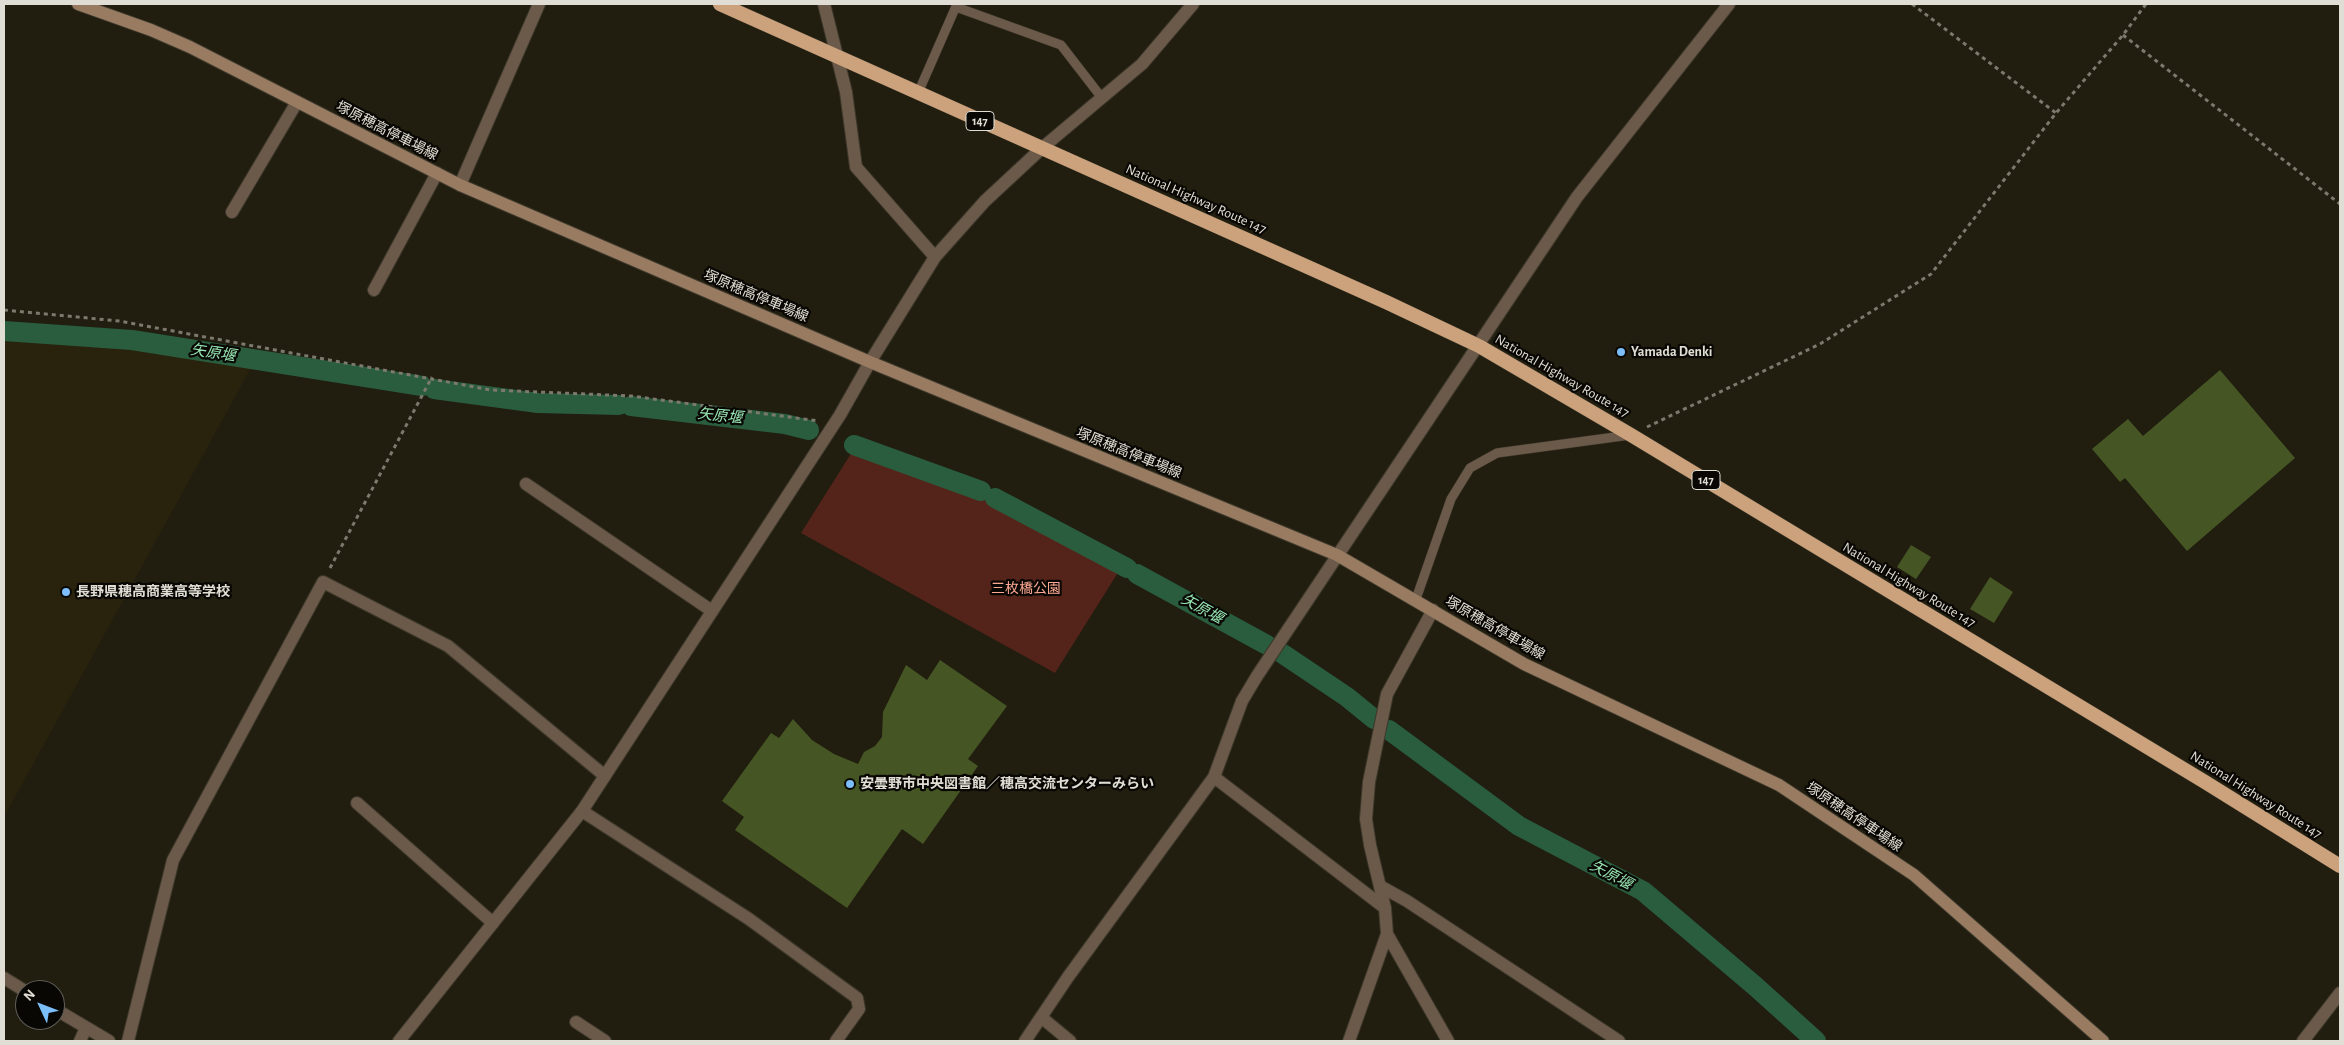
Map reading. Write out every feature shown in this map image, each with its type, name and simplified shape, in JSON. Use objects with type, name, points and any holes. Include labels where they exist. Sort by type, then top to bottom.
[{"type":"highway","name":"National Highway Route 147","points":[[720,4],[1386,302],[1479,346],[2205,782],[2340,866]]},
{"type":"main road","name":"塚原穂高停車場線","points":[[78,4],[151,30],[190,47],[460,184],[870,362],[1338,555],[1524,664],[1779,785],[1914,875],[2103,1041]]},
{"type":"street","points":[[460,184],[539,4]]},
{"type":"street","points":[[824,4],[846,92],[856,167],[935,257]]},
{"type":"street","points":[[398,1041],[582,810],[840,415],[870,362],[935,257],[985,201],[1042,148],[1142,64],[1193,4]]},
{"type":"street","points":[[1025,1041],[1068,977],[1214,777],[1242,701],[1578,197],[1729,4]]},
{"type":"street","points":[[232,212],[298,102]]},
{"type":"street","points":[[374,290],[437,173]]},
{"type":"street","points":[[526,484],[712,611]]},
{"type":"street","points":[[128,1041],[173,860],[323,582],[448,646],[605,776]]},
{"type":"street","points":[[1349,1041],[1387,934],[1385,908],[1366,820],[1369,782],[1387,694],[1433,610]]},
{"type":"street","points":[[1214,777],[1385,908]]},
{"type":"street","points":[[357,803],[493,923]]},
{"type":"street","points":[[582,810],[749,919],[857,998],[859,1009],[836,1041]]},
{"type":"street","points":[[1380,886],[1406,901],[1619,1041]]},
{"type":"street","points":[[1387,934],[1448,1041]]},
{"type":"street","points":[[4,978],[15,984]]},
{"type":"street","points":[[2303,1041],[2340,993]]},
{"type":"street","points":[[65,1015],[109,1041]]},
{"type":"street","points":[[1041,1018],[1070,1041]]},
{"type":"street","points":[[576,1022],[604,1041]]},
{"type":"street","points":[[80,1041],[86,1028]]},
{"type":"lane","points":[[918,93],[957,5],[1061,45],[1102,98]]},
{"type":"lane","points":[[1416,599],[1451,499],[1470,468],[1497,453],[1630,435]]},
{"type":"path","points":[[1912,4],[2056,113]]},
{"type":"path","points":[[1630,435],[1820,344],[1931,274],[2056,113],[2123,35],[2146,4]]},
{"type":"path","points":[[2123,35],[2340,204]]},
{"type":"path","points":[[4,310],[119,321],[432,377],[491,390],[631,396],[811,418],[824,423]]},
{"type":"path","points":[[323,582],[354,520],[432,377]]},
{"type":"shaded area","name":"長野県穂高商業高等学校","points":[[4,338],[130,345],[252,366],[4,817]]},
{"type":"green space","name":"三枚橋公園","points":[[852,452],[967,491],[1119,571],[1055,673],[801,533]]},
{"type":"building","points":[[2220,370],[2295,458],[2187,551],[2125,478],[2120,482],[2092,449],[2128,419],[2143,436]]},
{"type":"building","points":[[1911,545],[1931,557],[1916,579],[1897,567]]},
{"type":"building","points":[[1990,577],[2013,592],[1994,623],[1970,609]]},
{"type":"building","name":"安曇野市中央図書館／穂高交流センターみらい","points":[[940,660],[1007,706],[968,759],[978,766],[923,844],[902,829],[847,908],[735,830],[744,817],[722,801],[771,733],[779,738],[793,719],[812,740],[834,754],[858,764],[864,752],[875,746],[882,737],[883,712],[906,665],[927,680]]},
{"type":"waterway","name":"矢原堰","points":[[4,331],[132,340],[422,386]]},
{"type":"waterway","name":"矢原堰","points":[[434,389],[538,403],[619,405]]},
{"type":"waterway","name":"矢原堰","points":[[631,406],[785,424],[809,430]]},
{"type":"waterway","name":"矢原堰","points":[[854,445],[981,491]]},
{"type":"waterway","name":"矢原堰","points":[[995,498],[1127,568]]},
{"type":"waterway","name":"矢原堰","points":[[1137,574],[1267,645]]},
{"type":"waterway","name":"矢原堰","points":[[1283,654],[1347,697],[1374,719]]},
{"type":"waterway","name":"矢原堰","points":[[1389,730],[1519,826],[1643,891],[1755,986],[1816,1041]]},
{"type":"place","name":"Yamada Denki","points":[[1621,352]]},
{"type":"place","name":"長野県穂高商業高等学校","points":[[66,592]]},
{"type":"place","name":"安曇野市中央図書館／穂高交流センターみらい","points":[[850,784]]}]
